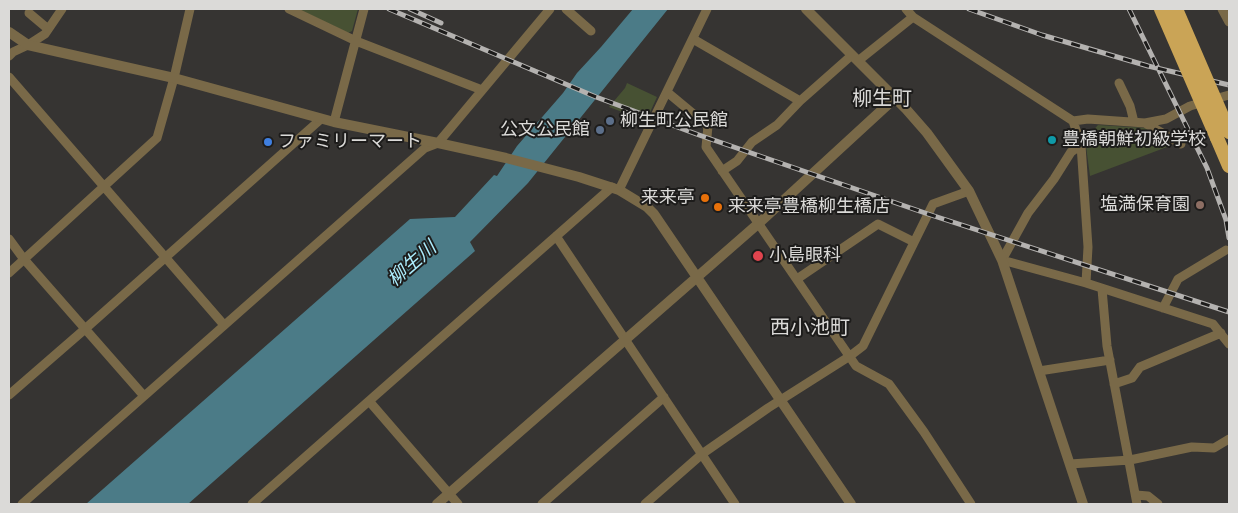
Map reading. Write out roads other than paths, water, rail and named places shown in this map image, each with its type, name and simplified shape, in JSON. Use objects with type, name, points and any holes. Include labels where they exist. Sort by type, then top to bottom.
[{"type":"highway","points":[[1162,9],[1225,134]]},
{"type":"highway","points":[[1176,9],[1225,134],[1229,166]]},
{"type":"street","points":[[9,56],[12,52],[28,45],[45,34],[62,9]]},
{"type":"street","points":[[9,273],[23,258],[157,138],[174,78],[190,9]]},
{"type":"street","points":[[289,9],[356,41],[482,90]]},
{"type":"street","points":[[334,122],[364,9]]},
{"type":"street","points":[[22,504],[425,148],[438,143],[550,9]]},
{"type":"street","points":[[566,9],[591,31]]},
{"type":"street","points":[[252,504],[556,236],[616,189],[667,92],[707,9]]},
{"type":"street","points":[[806,9],[895,98],[927,133],[969,191],[1002,260],[1083,504]]},
{"type":"street","points":[[906,9],[913,18],[1073,121],[1081,145],[1088,247],[1086,283]]},
{"type":"street","points":[[1222,9],[1229,22]]},
{"type":"street","points":[[29,12],[48,29]]},
{"type":"street","points":[[722,170],[737,161],[752,142],[776,124],[800,101],[855,58],[913,18]]},
{"type":"street","points":[[9,32],[28,45],[174,78],[320,119],[506,158],[616,189],[654,214],[851,504]]},
{"type":"street","points":[[693,38],[800,101]]},
{"type":"street","points":[[9,77],[224,325]]},
{"type":"street","points":[[1119,83],[1130,106],[1134,122]]},
{"type":"street","points":[[667,92],[708,126],[706,147],[797,280],[860,369],[889,384],[924,432],[971,504]]},
{"type":"street","points":[[1073,121],[1088,119],[1145,123],[1166,119],[1190,106],[1229,95]]},
{"type":"street","points":[[437,504],[758,222],[895,98]]},
{"type":"street","points":[[9,395],[320,119]]},
{"type":"street","points":[[1145,123],[1181,144]]},
{"type":"street","points":[[1002,260],[1028,213],[1054,179],[1071,152],[1081,145]]},
{"type":"street","points":[[645,504],[702,454],[863,346],[933,204],[969,191]]},
{"type":"street","points":[[797,280],[878,224],[914,242]]},
{"type":"street","points":[[556,236],[626,338],[735,504]]},
{"type":"street","points":[[9,239],[23,258],[144,396]]},
{"type":"street","points":[[1163,308],[1178,279],[1226,250]]},
{"type":"street","points":[[1002,260],[1086,283],[1213,324],[1229,344]]},
{"type":"street","points":[[1102,289],[1110,360],[1137,500],[1148,496],[1158,504]]},
{"type":"street","points":[[1114,384],[1132,378],[1140,368],[1221,333]]},
{"type":"street","points":[[1040,371],[1110,360]]},
{"type":"street","points":[[542,504],[664,397]]},
{"type":"street","points":[[369,401],[458,504]]},
{"type":"street","points":[[1070,464],[1130,460],[1192,447],[1214,448],[1229,439]]},
{"type":"water","name":"柳生川","points":[[633,9],[668,9],[528,183],[470,242],[475,251],[188,504],[86,504],[410,219],[455,217],[494,175],[497,176],[517,146]]},
{"type":"railway","points":[[389,9],[596,97],[699,135],[928,214],[1229,312]]},
{"type":"railway","points":[[410,9],[441,23]]},
{"type":"railway","points":[[969,9],[1042,35],[1148,66],[1229,85]]},
{"type":"railway","points":[[1129,9],[1207,168],[1226,220],[1229,238]]},
{"type":"place","name":"柳生町公民館","points":[[610,121]]},
{"type":"place","name":"公文公民館","points":[[600,130]]},
{"type":"place","name":"豊橋朝鮮初級学校","points":[[1052,140]]},
{"type":"place","name":"ファミリーマート","points":[[268,142]]},
{"type":"place","name":"来来亭","points":[[705,198]]},
{"type":"place","name":"塩満保育園","points":[[1200,205]]},
{"type":"place","name":"来来亭豊橋柳生橋店","points":[[718,207]]},
{"type":"place","name":"小島眼科","points":[[758,256]]},
{"type":"district","name":"柳生町","points":[[882,99]]},
{"type":"district","name":"西小池町","points":[[810,328]]}]
